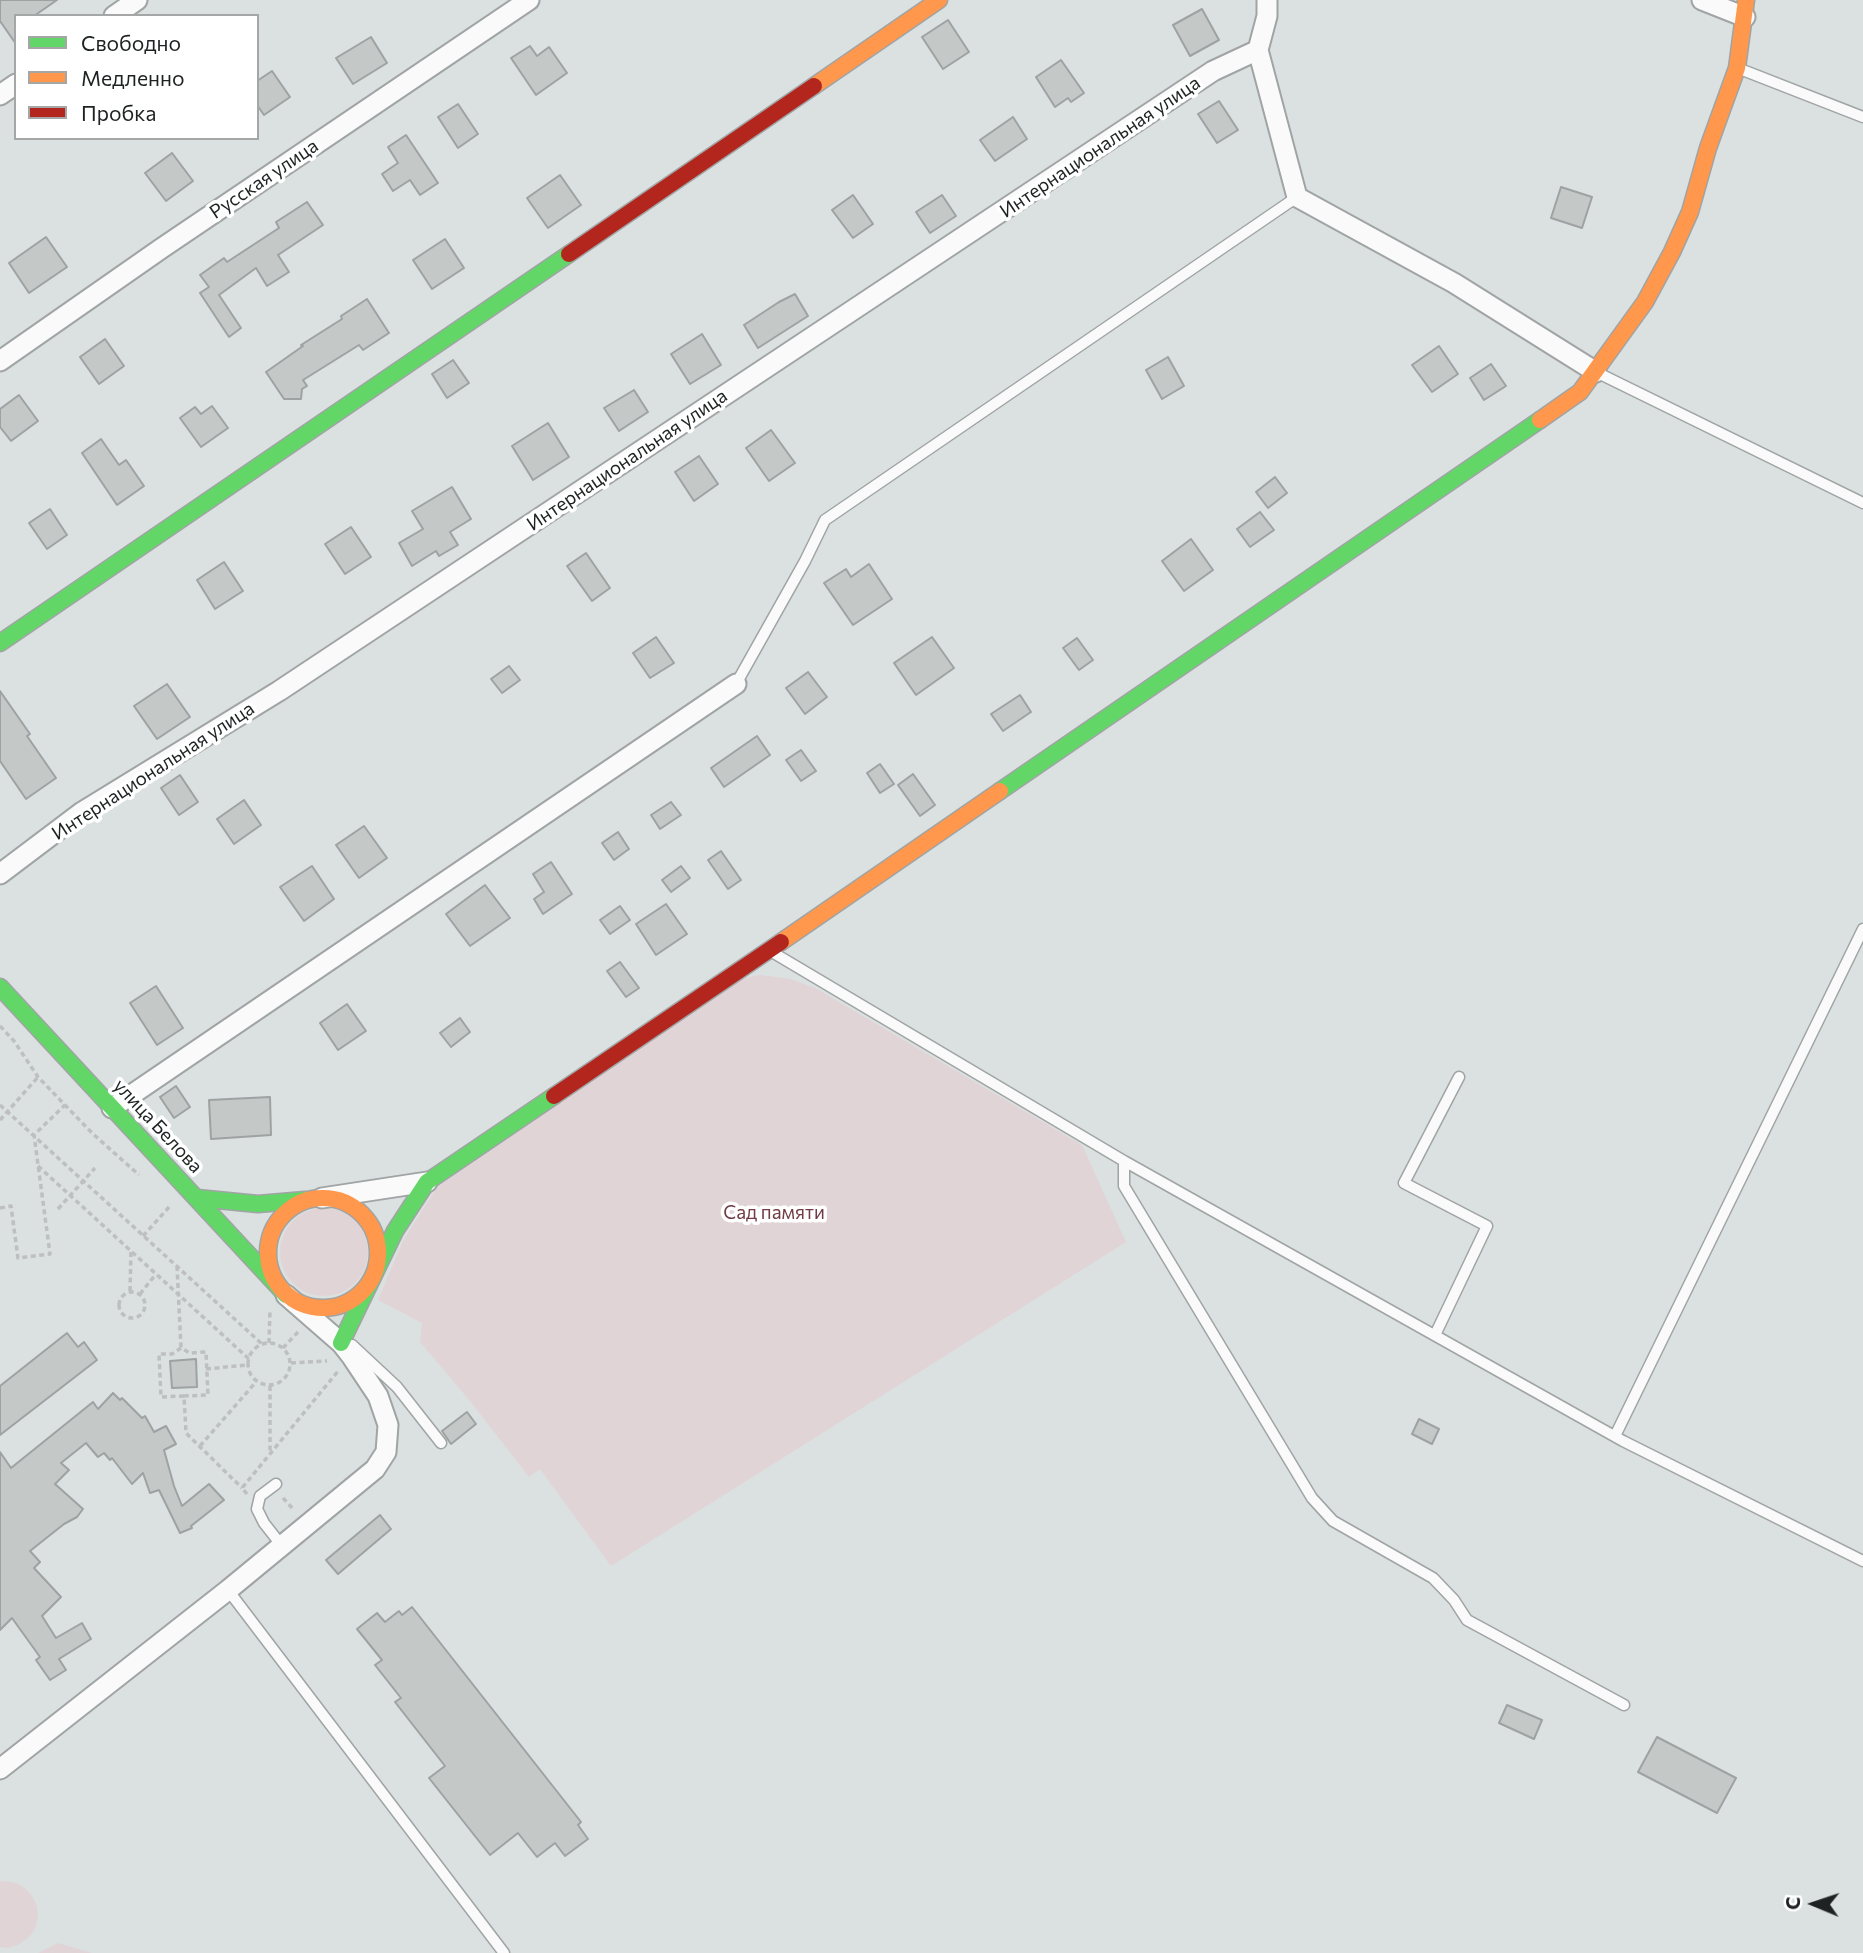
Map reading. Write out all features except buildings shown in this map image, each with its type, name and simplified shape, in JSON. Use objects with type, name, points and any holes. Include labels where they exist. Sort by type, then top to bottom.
[{"type":"street","points":[[117,14],[137,0]]},
{"type":"street","name":"Русская улица","points":[[0,361],[529,0]]},
{"type":"street","points":[[0,643],[940,0]]},
{"type":"street","points":[[1267,0],[1267,16],[1258,50],[1297,197],[1454,283],[1596,372]]},
{"type":"street","points":[[342,1340],[395,1231],[427,1182],[769,950],[1580,391],[1645,302],[1672,252],[1690,212],[1708,148],[1737,68],[1746,8],[1702,0]]},
{"type":"street","name":"Интернациональная улица","points":[[0,874],[82,812],[279,691],[1213,71],[1258,50]]},
{"type":"street","points":[[112,1108],[736,684]]},
{"type":"street","name":"улица Белова","points":[[0,987],[197,1198],[278,1300]]},
{"type":"street","points":[[197,1198],[258,1204],[322,1198],[427,1182]]},
{"type":"street","points":[[322,1198],[336,1199],[359,1211],[368,1221],[377,1246],[375,1272],[360,1294],[349,1302],[323,1309],[278,1300],[277,1285],[268,1260],[268,1247],[277,1222],[286,1212],[309,1199],[322,1198]]},
{"type":"street","points":[[0,1769],[282,1546],[375,1469],[386,1452],[388,1425],[378,1396],[342,1340],[278,1300]]},
{"type":"lane","points":[[1737,68],[1863,117]]},
{"type":"lane","points":[[736,684],[825,520],[1297,197]]},
{"type":"lane","points":[[1596,372],[1863,503]]},
{"type":"lane","points":[[1615,1436],[1863,929]]},
{"type":"lane","points":[[769,950],[1124,1161],[1434,1335],[1615,1436],[1863,1561]]},
{"type":"lane","points":[[1434,1335],[1487,1226],[1404,1183],[1458,1077]]},
{"type":"lane","points":[[1124,1161],[1124,1186],[1319,1506],[1333,1521],[1433,1578],[1454,1600],[1467,1619],[1624,1705]]},
{"type":"lane","points":[[342,1340],[397,1387],[441,1443]]},
{"type":"lane","points":[[275,1485],[260,1496],[257,1509],[282,1546]]},
{"type":"lane","points":[[228,1590],[504,1953]]},
{"type":"path","points":[[0,1026],[14,1041],[38,1077],[92,1133],[142,1177]]},
{"type":"path","points":[[0,1120],[38,1077]]},
{"type":"path","points":[[0,1105],[261,1345]]},
{"type":"path","points":[[34,1135],[65,1105]]},
{"type":"path","points":[[0,1208],[11,1206],[18,1258],[50,1254],[34,1135]]},
{"type":"path","points":[[38,1166],[249,1359]]},
{"type":"path","points":[[58,1209],[95,1168]]},
{"type":"path","points":[[143,1236],[172,1204]]},
{"type":"path","points":[[130,1291],[131,1251]]},
{"type":"path","points":[[177,1266],[181,1348]]},
{"type":"path","points":[[140,1294],[156,1274]]},
{"type":"path","points":[[130,1291],[140,1294],[145,1301],[143,1313],[138,1317],[127,1317],[120,1311],[119,1299],[130,1291]]},
{"type":"path","points":[[269,1343],[278,1300]]},
{"type":"path","points":[[283,1348],[304,1326]]},
{"type":"path","points":[[269,1343],[283,1348],[289,1355],[290,1363],[288,1376],[270,1386],[261,1385],[250,1373],[247,1365],[253,1350],[269,1343]]},
{"type":"path","points":[[181,1348],[190,1353],[206,1352],[208,1395],[161,1396],[159,1354],[172,1354],[181,1348]]},
{"type":"path","points":[[290,1363],[328,1361]]},
{"type":"path","points":[[242,1488],[345,1363]]},
{"type":"path","points":[[206,1369],[247,1365]]},
{"type":"path","points":[[200,1446],[257,1381]]},
{"type":"path","points":[[270,1386],[270,1454]]},
{"type":"path","points":[[184,1396],[186,1433],[242,1488],[257,1509]]},
{"type":"path","points":[[275,1485],[298,1514]]},
{"type":"green space","name":"Сад памяти","points":[[760,975],[791,979],[817,989],[1082,1145],[1126,1242],[611,1566],[540,1469],[529,1477],[420,1342],[422,1323],[378,1300],[403,1241],[437,1187],[742,979]]},
{"type":"green space","points":[[315,1208],[333,1208],[349,1215],[361,1227],[368,1243],[368,1261],[361,1277],[349,1289],[333,1296],[315,1296],[299,1289],[287,1277],[280,1261],[280,1243],[287,1227],[299,1215]]},
{"type":"green space","points":[[6,1881],[25,1888],[32,1896],[37,1906],[38,1918],[35,1929],[28,1938],[7,1948],[0,1947],[0,1882]]},
{"type":"green space","points":[[58,1943],[92,1953],[38,1953]]},
{"type":"traffic: fast","points":[[0,643],[569,254]]},
{"type":"traffic: fast","points":[[1000,791],[1540,420]]},
{"type":"traffic: fast","points":[[0,987],[286,1295]]},
{"type":"traffic: fast","points":[[341,1343],[395,1231],[427,1182],[554,1096]]},
{"type":"traffic: fast","points":[[197,1198],[258,1204],[305,1200]]},
{"type":"traffic: slow","points":[[814,86],[939,0]]},
{"type":"traffic: slow","points":[[1540,420],[1580,392],[1645,302],[1672,252],[1690,212],[1708,148],[1737,68],[1746,0]]},
{"type":"traffic: slow","points":[[781,942],[1000,791]]},
{"type":"traffic: slow","points":[[323,1198],[344,1202],[362,1214],[374,1232],[378,1253],[374,1274],[362,1292],[344,1304],[323,1308],[302,1304],[284,1292],[272,1274],[268,1253],[272,1232],[284,1214],[302,1202],[323,1198]]},
{"type":"traffic: jam","points":[[569,254],[814,86]]},
{"type":"traffic: jam","points":[[554,1096],[781,942]]}]
